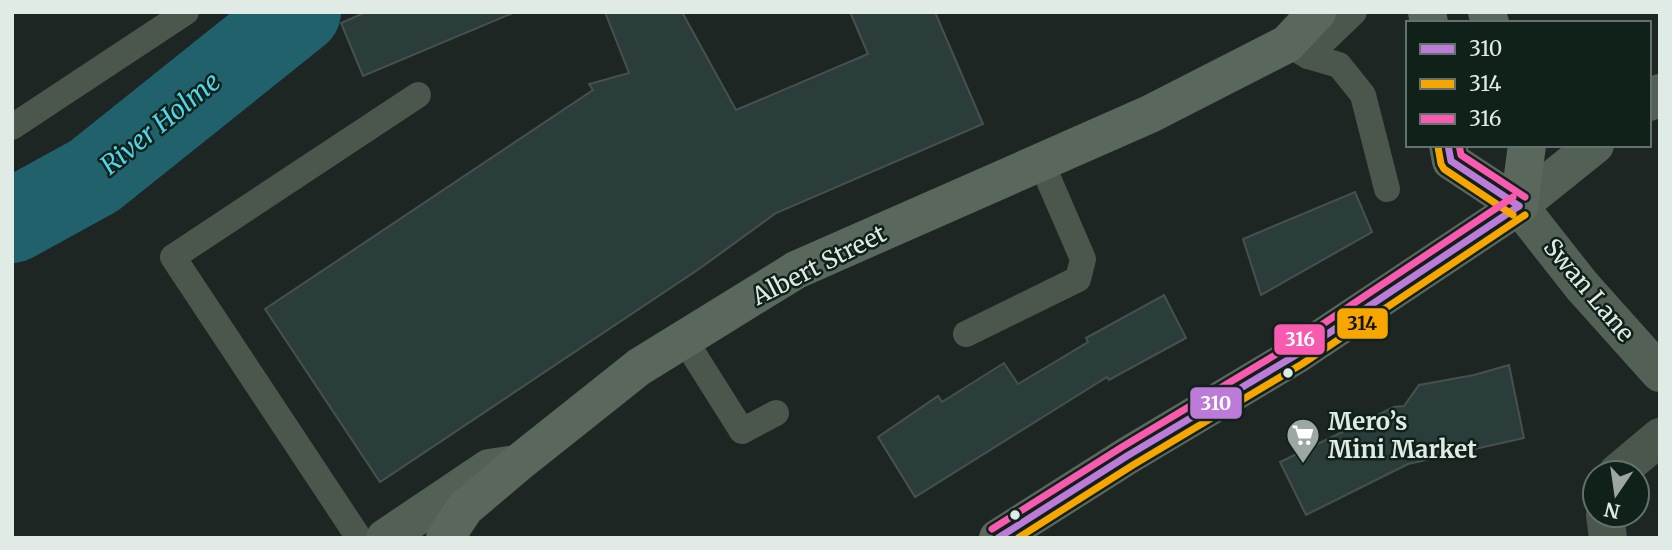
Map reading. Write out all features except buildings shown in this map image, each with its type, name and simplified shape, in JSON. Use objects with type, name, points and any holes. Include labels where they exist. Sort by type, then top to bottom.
[{"type":"main road","name":"Albert Street","points":[[439,521],[465,508],[639,367],[796,270],[1298,50],[1317,12]]},
{"type":"main road","points":[[1448,147],[1451,161],[1519,206]]},
{"type":"main road","points":[[998,538],[1296,355],[1519,206],[1527,147]]},
{"type":"street","points":[[1519,206],[1593,147]]},
{"type":"street","name":"Swan Lane","points":[[1519,206],[1582,286],[1660,373]]},
{"type":"street","points":[[1634,459],[1660,437]]},
{"type":"street","points":[[385,538],[439,521]]},
{"type":"lane","points":[[12,127],[186,12]]},
{"type":"lane","name":"Albert Street","points":[[1298,50],[1354,12]]},
{"type":"lane","points":[[1298,50],[1339,65],[1363,95],[1387,190]]},
{"type":"lane","points":[[359,538],[173,257],[418,95]]},
{"type":"lane","points":[[966,334],[1078,279],[1083,259],[1041,162]]},
{"type":"lane","points":[[684,339],[742,431],[776,413]]},
{"type":"waterway","name":"River Holme","points":[[12,221],[94,176],[299,12]]},
{"type":"transit line","name":"314","points":[[1438,147],[1444,169],[1513,215]]},
{"type":"transit line","name":"310","points":[[1448,147],[1451,161],[1519,206]]},
{"type":"transit line","name":"316","points":[[1459,147],[1461,155],[1525,197]]},
{"type":"transit line","name":"316","points":[[992,529],[1290,346],[1513,197]]},
{"type":"transit line","name":"310","points":[[998,538],[1127,456],[1296,355],[1519,206]]},
{"type":"transit line","name":"314","points":[[1018,538],[1133,465],[1302,364],[1525,215]]},
{"type":"place","name":"Mero’s Mini Market","points":[[1303,465]]}]
